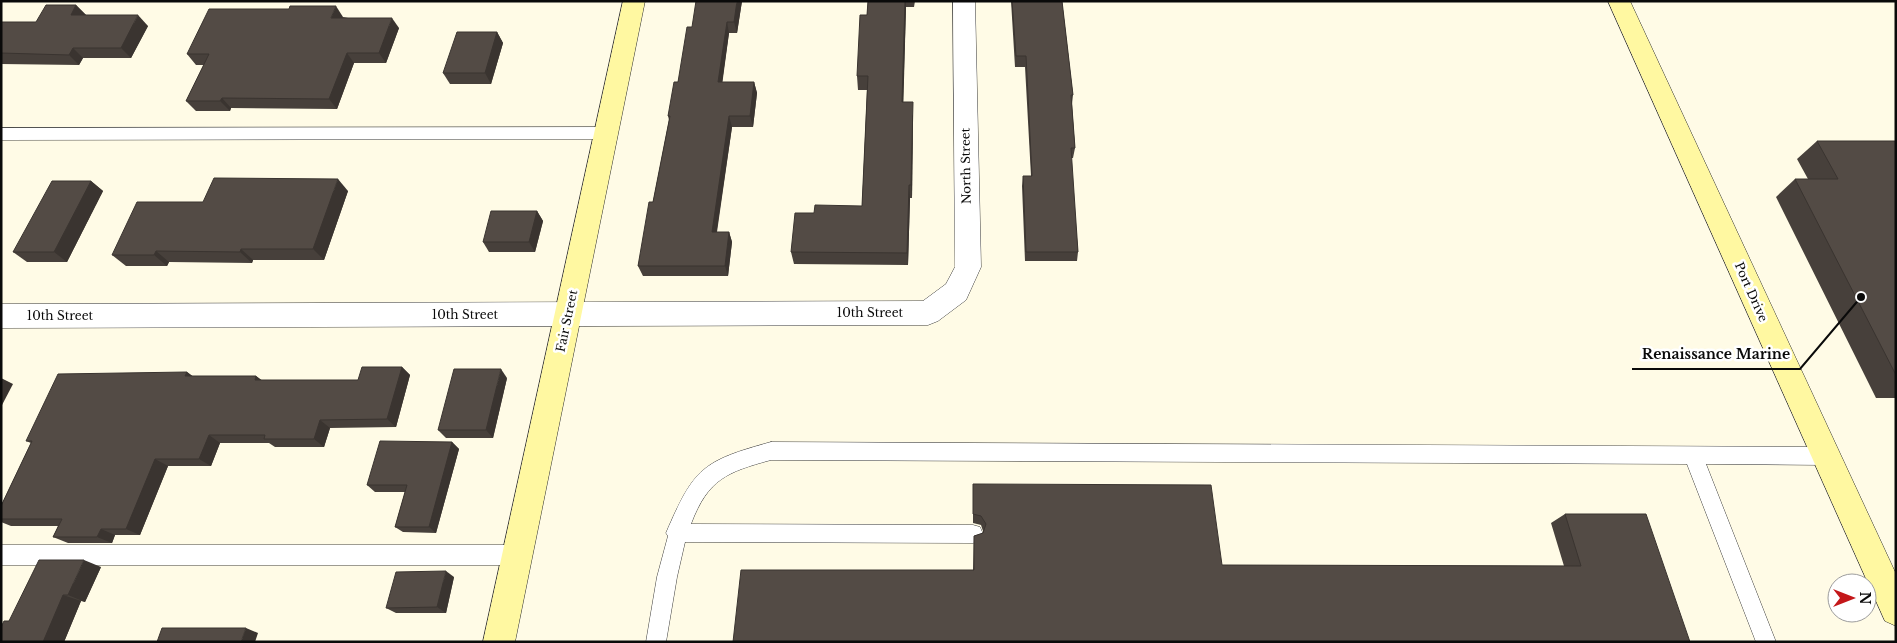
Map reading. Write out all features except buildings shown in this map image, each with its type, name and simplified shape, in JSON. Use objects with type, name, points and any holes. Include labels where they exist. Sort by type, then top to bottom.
[{"type":"street","name":"Fair Street","points":[[499,642],[634,1]]},
{"type":"street","name":"North Street","points":[[928,313],[956,292],[968,267],[964,1]]},
{"type":"street","name":"Port Drive","points":[[1619,1],[1896,610]]},
{"type":"street","name":"10th Street","points":[[1,316],[928,313]]},
{"type":"lane","points":[[1,134],[607,133]]},
{"type":"lane","points":[[656,642],[676,533],[694,496],[709,475],[729,462],[771,451],[1825,456]]},
{"type":"lane","points":[[1693,455],[1766,642]]},
{"type":"lane","points":[[676,533],[973,534]]},
{"type":"lane","points":[[1,555],[518,555]]},
{"type":"place","name":"Renaissance Marine","points":[[1861,297]]}]
